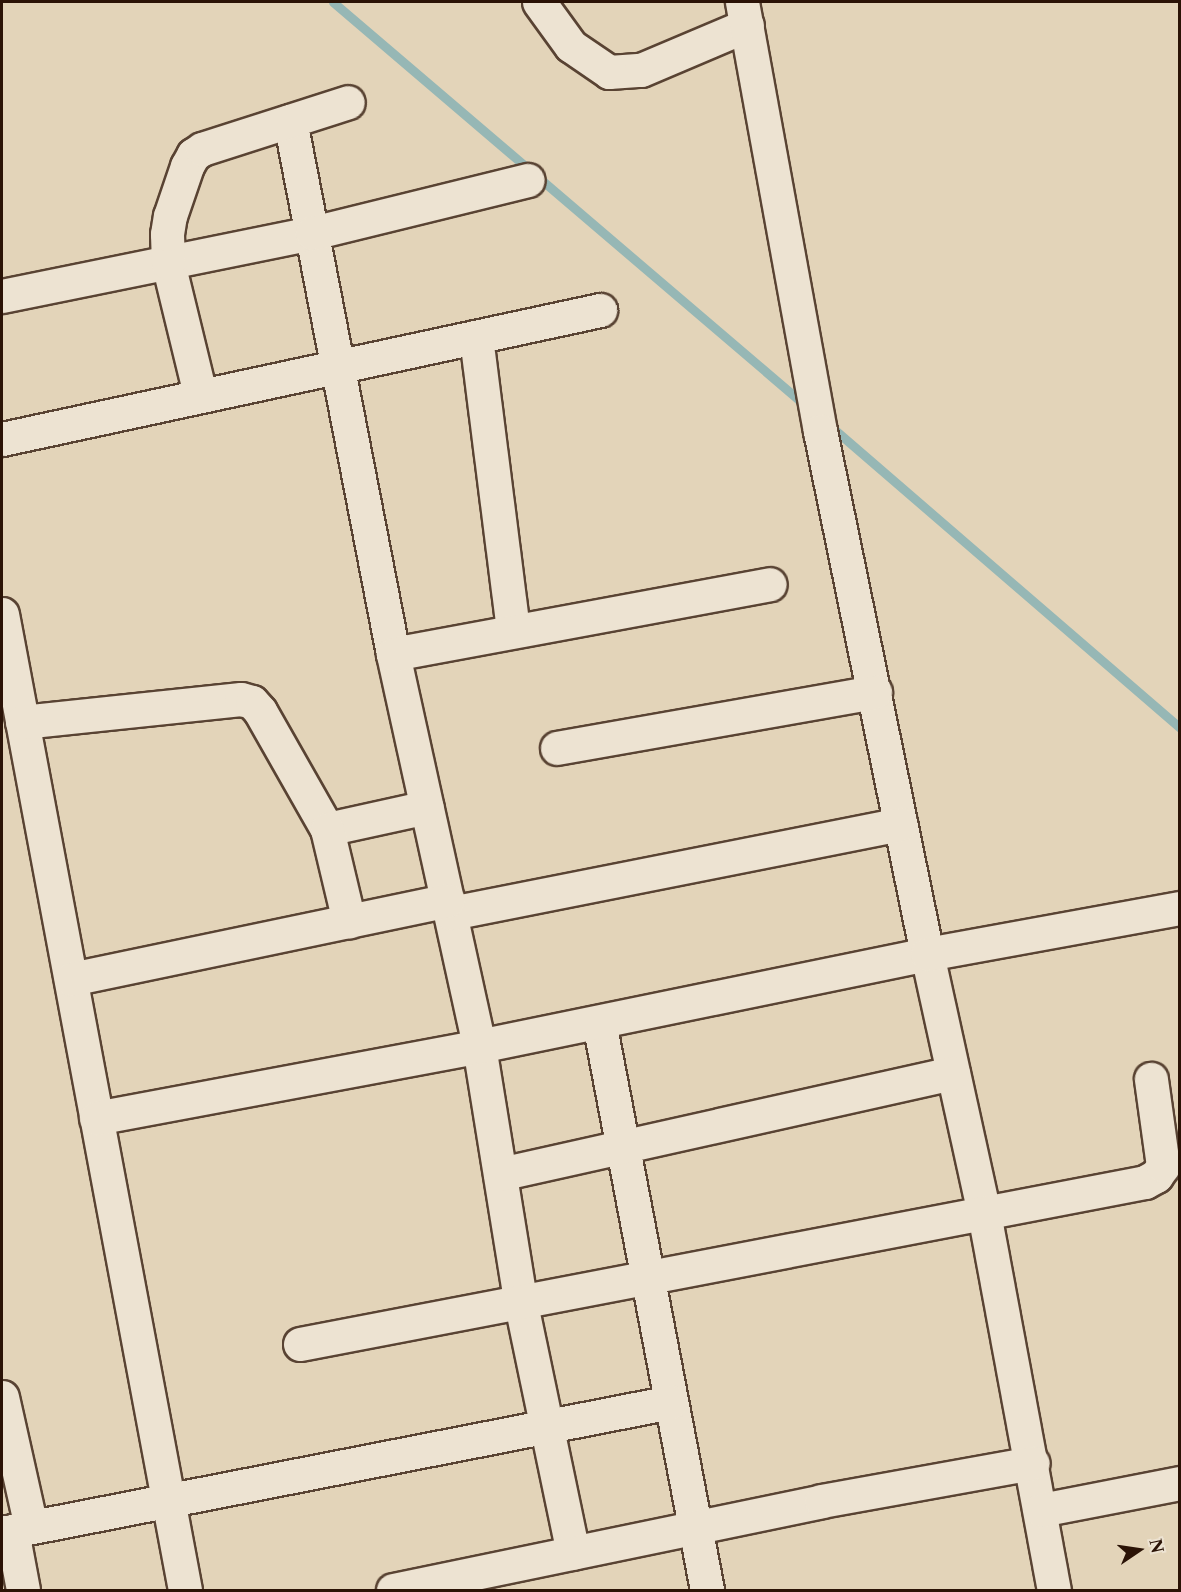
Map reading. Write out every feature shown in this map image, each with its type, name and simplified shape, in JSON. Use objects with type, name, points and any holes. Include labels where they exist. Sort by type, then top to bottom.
[{"type":"street","points":[[539,2],[571,46],[609,72],[641,70],[745,13],[820,430],[927,954],[984,1213],[1033,1463],[1054,1590]]},
{"type":"street","points":[[200,394],[168,263],[167,234],[170,216],[187,166],[193,155],[202,148],[348,102]]},
{"type":"street","points":[[290,121],[393,654],[479,1046],[521,1304],[573,1553]]},
{"type":"street","points":[[2,296],[312,233],[528,180]]},
{"type":"street","points":[[2,439],[200,394],[339,367],[600,310]]},
{"type":"street","points":[[476,337],[513,631]]},
{"type":"street","points":[[393,654],[770,584]]},
{"type":"street","points":[[2,614],[185,1590]]},
{"type":"street","points":[[557,748],[875,692]]},
{"type":"street","points":[[22,722],[241,699],[252,702],[260,711],[327,829],[349,921]]},
{"type":"street","points":[[327,829],[428,807]]},
{"type":"street","points":[[71,979],[349,921],[450,907],[900,824]]},
{"type":"street","points":[[96,1118],[479,1046],[927,954],[1179,908]]},
{"type":"street","points":[[599,1022],[707,1590]]},
{"type":"street","points":[[500,1174],[953,1073]]},
{"type":"street","points":[[300,1344],[521,1304],[1145,1182],[1156,1176],[1163,1166],[1151,1079]]},
{"type":"street","points":[[2,1397],[23,1590]]},
{"type":"street","points":[[15,1530],[169,1502],[546,1425],[671,1402]]},
{"type":"street","points":[[393,1590],[821,1501],[1033,1463]]},
{"type":"street","points":[[1041,1510],[1179,1483]]},
{"type":"waterway","points":[[333,2],[806,406]]},
{"type":"waterway","points":[[828,424],[1180,728]]}]
